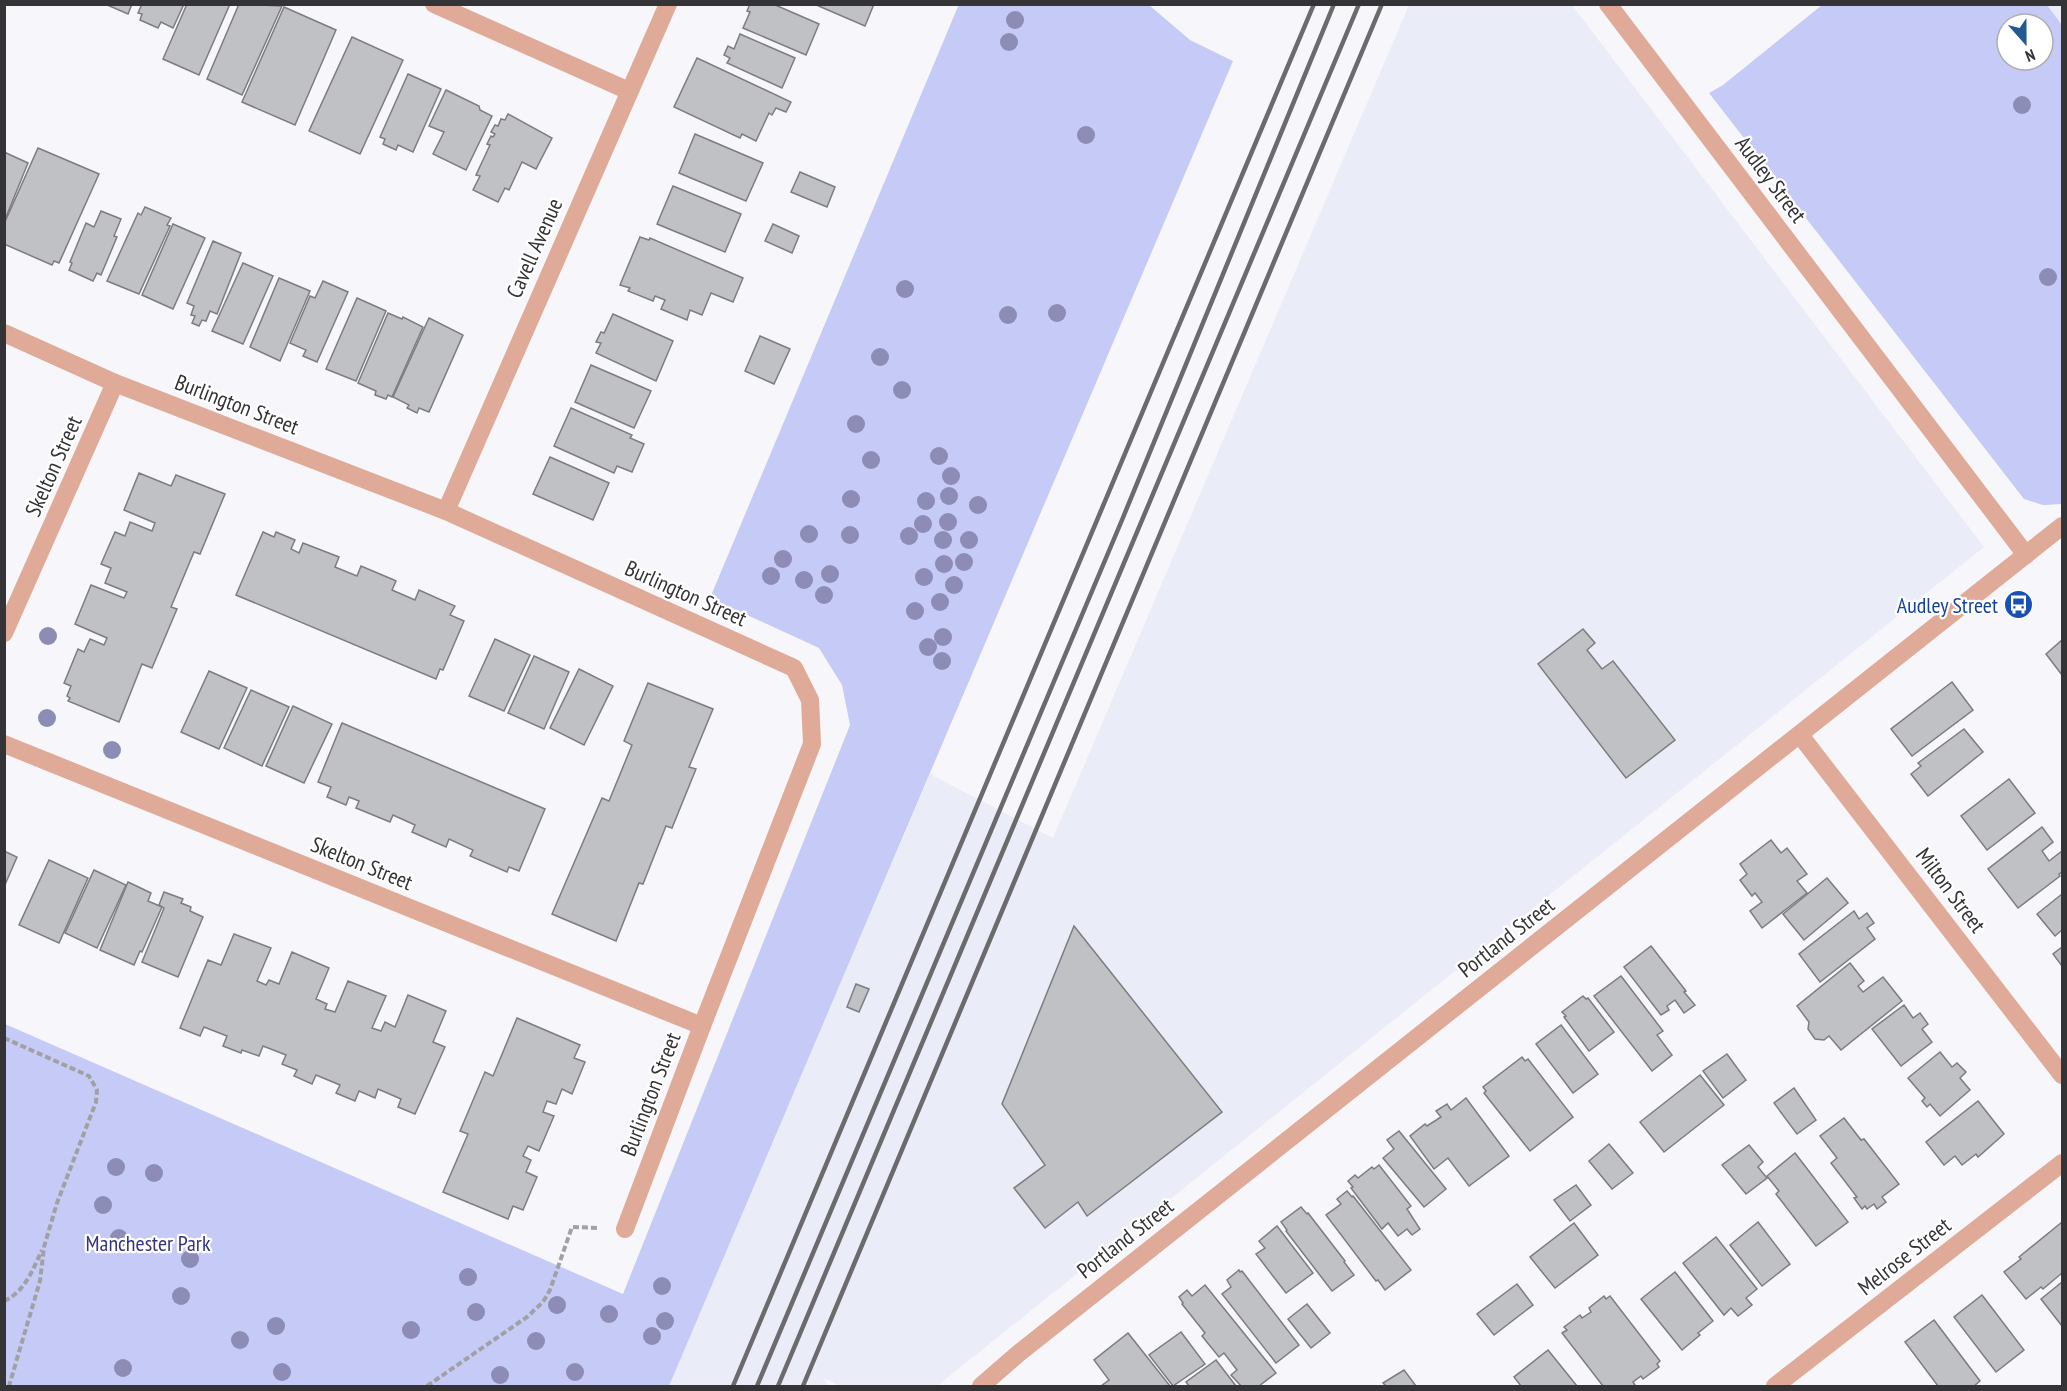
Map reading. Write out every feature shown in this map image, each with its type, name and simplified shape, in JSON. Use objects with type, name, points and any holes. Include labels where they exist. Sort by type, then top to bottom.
[{"type":"street","points":[[434,4],[629,91]]},
{"type":"street","name":"Cavell Avenue","points":[[446,511],[668,4]]},
{"type":"street","name":"Audley Street","points":[[1608,4],[2026,555]]},
{"type":"street","name":"Burlington Street","points":[[4,333],[115,383],[446,511],[794,668],[810,700],[812,744],[625,1229]]},
{"type":"street","name":"Skelton Street","points":[[4,633],[115,383]]},
{"type":"street","name":"Portland Street","points":[[981,1386],[1019,1353],[2062,526]]},
{"type":"street","name":"Milton Street","points":[[1800,735],[2062,1075]]},
{"type":"street","name":"Skelton Street","points":[[4,744],[702,1026]]},
{"type":"street","name":"Melrose Street","points":[[1775,1386],[2062,1163]]},
{"type":"path","points":[[4,1038],[89,1076],[96,1090],[96,1102],[63,1184],[44,1246],[24,1287],[4,1301]]},
{"type":"path","points":[[427,1386],[527,1317],[543,1302],[550,1290],[572,1227],[625,1229]]},
{"type":"path","points":[[9,1386],[40,1281],[44,1246]]},
{"type":"shaded area","points":[[1409,5],[1572,5],[1984,547],[937,1386],[840,1386],[824,1378],[828,1386],[669,1386],[930,774],[1053,838]]},
{"type":"shaded area","points":[[2047,5],[2062,5],[2062,25],[2055,12],[2052,12]]},
{"type":"green space","name":"Manchester Park","points":[[959,4],[1149,5],[1190,40],[1233,61],[669,1386],[5,1386],[5,1024],[623,1294],[850,725],[842,685],[819,648],[710,598]]},
{"type":"green space","points":[[1822,5],[2047,5],[2052,12],[1995,12],[1995,72],[2055,72],[2055,16],[2062,25],[2062,504],[2043,505],[2024,499],[1709,93],[1723,85]]},
{"type":"building","points":[[105,4],[132,4],[128,14]]},
{"type":"building","points":[[142,4],[184,4],[173,28],[161,22],[158,28],[140,20],[142,14],[138,13]]},
{"type":"building","points":[[187,4],[230,4],[199,75],[163,59]]},
{"type":"building","points":[[239,4],[282,6],[242,95],[207,79]]},
{"type":"building","points":[[750,4],[773,4],[819,24],[806,55],[743,28],[750,12],[747,11]]},
{"type":"building","points":[[814,4],[874,4],[865,26]]},
{"type":"building","points":[[284,7],[336,30],[295,125],[242,102]]},
{"type":"building","points":[[740,34],[795,58],[782,88],[727,63],[730,58],[724,55],[728,46],[734,49]]},
{"type":"building","points":[[352,37],[403,60],[360,154],[309,131]]},
{"type":"building","points":[[697,58],[791,102],[786,112],[776,108],[772,115],[769,113],[756,141],[742,134],[740,138],[674,107]]},
{"type":"building","points":[[408,74],[441,89],[413,152],[398,145],[396,150],[383,144],[385,139],[380,137]]},
{"type":"building","points":[[446,90],[479,106],[480,110],[492,116],[466,170],[433,154],[444,132],[429,126]]},
{"type":"building","points":[[508,114],[552,138],[536,169],[522,162],[509,190],[505,188],[498,202],[473,190],[480,176],[476,175],[490,145],[487,144],[491,136],[495,134],[491,132],[495,125],[498,126],[501,119],[505,120]]},
{"type":"building","points":[[695,134],[763,163],[746,201],[679,173]]},
{"type":"building","points":[[38,148],[99,174],[59,263],[54,261],[52,265],[4,244],[4,224]]},
{"type":"building","points":[[4,152],[28,163],[4,222]]},
{"type":"building","points":[[800,172],[835,187],[827,207],[791,192]]},
{"type":"building","points":[[673,186],[741,214],[725,252],[657,224]]},
{"type":"building","points":[[145,207],[171,218],[167,225],[170,226],[139,294],[107,281],[138,213],[141,215]]},
{"type":"building","points":[[101,211],[121,219],[114,236],[117,237],[101,275],[97,273],[93,281],[69,270],[86,223],[94,227]]},
{"type":"building","points":[[173,224],[205,238],[173,309],[142,295]]},
{"type":"building","points":[[773,224],[799,236],[792,253],[765,241]]},
{"type":"building","points":[[640,237],[649,240],[650,238],[743,278],[733,302],[711,293],[702,315],[690,310],[687,320],[661,309],[665,300],[655,296],[653,301],[628,291],[630,288],[620,285]]},
{"type":"building","points":[[213,241],[241,253],[217,314],[210,311],[206,321],[202,320],[199,326],[192,323],[195,316],[191,315],[194,306],[187,303]]},
{"type":"building","points":[[243,263],[273,276],[243,344],[212,331]]},
{"type":"building","points":[[279,278],[310,291],[280,361],[250,347]]},
{"type":"building","points":[[323,281],[348,292],[317,362],[303,356],[306,350],[290,343],[310,296],[315,298]]},
{"type":"building","points":[[357,298],[386,311],[356,381],[326,369]]},
{"type":"building","points":[[388,313],[402,319],[403,317],[423,327],[392,397],[388,395],[386,399],[375,395],[376,391],[358,383]]},
{"type":"building","points":[[613,314],[673,341],[656,381],[596,353],[601,343],[596,342],[601,332],[604,333]]},
{"type":"building","points":[[429,318],[463,335],[429,412],[419,408],[417,413],[407,408],[409,405],[393,397]]},
{"type":"building","points":[[760,336],[790,349],[774,384],[745,371]]},
{"type":"building","points":[[591,365],[651,391],[634,428],[575,402]]},
{"type":"building","points":[[571,408],[632,435],[630,438],[644,444],[632,472],[617,466],[614,473],[554,446]]},
{"type":"building","points":[[550,457],[609,483],[593,520],[533,494]]},
{"type":"building","points":[[139,473],[171,486],[176,475],[225,494],[200,554],[194,552],[171,607],[177,609],[152,668],[142,664],[119,722],[68,701],[70,698],[67,696],[71,686],[64,683],[78,649],[84,652],[90,639],[104,645],[107,638],[75,624],[91,585],[124,598],[127,592],[105,583],[111,568],[101,564],[115,532],[125,536],[130,522],[152,531],[155,523],[124,510]]},
{"type":"building","points":[[263,532],[274,537],[276,532],[295,540],[291,549],[299,553],[303,543],[339,557],[335,567],[357,576],[361,566],[394,580],[396,581],[392,590],[415,600],[419,590],[455,606],[450,615],[464,621],[443,670],[440,669],[436,679],[236,595]]},
{"type":"building","points":[[1583,629],[1595,643],[1587,650],[1602,669],[1613,661],[1675,740],[1626,778],[1538,664]]},
{"type":"building","points":[[495,639],[530,655],[504,711],[469,696]]},
{"type":"building","points":[[2062,640],[2062,675],[2046,654]]},
{"type":"building","points":[[534,656],[569,672],[544,729],[508,713]]},
{"type":"building","points":[[579,669],[613,686],[584,745],[550,728]]},
{"type":"building","points":[[209,671],[247,688],[219,749],[181,732]]},
{"type":"building","points":[[1952,682],[1973,710],[1912,756],[1891,729]]},
{"type":"building","points":[[648,683],[713,709],[689,767],[696,769],[672,828],[666,826],[643,884],[639,883],[616,941],[552,914],[602,798],[609,801],[632,745],[624,741]]},
{"type":"building","points":[[251,690],[289,707],[262,766],[224,748]]},
{"type":"building","points":[[293,706],[332,724],[304,783],[266,766]]},
{"type":"building","points":[[342,723],[545,809],[519,871],[509,867],[507,872],[470,856],[473,850],[449,839],[446,847],[412,832],[415,825],[393,815],[390,822],[356,808],[359,801],[349,797],[346,805],[327,797],[331,787],[318,782]]},
{"type":"building","points":[[1964,729],[1983,752],[1928,796],[1911,774],[1921,766],[1918,763]]},
{"type":"building","points":[[2009,779],[2035,813],[1987,850],[1961,816]]},
{"type":"building","points":[[2042,827],[2053,842],[2042,851],[2049,861],[2062,851],[2062,872],[2060,876],[2018,908],[1988,869]]},
{"type":"building","points":[[1771,840],[1781,853],[1787,848],[1807,874],[1797,881],[1807,893],[1762,928],[1750,911],[1762,902],[1755,893],[1752,896],[1740,880],[1747,874],[1740,864]]},
{"type":"building","points":[[4,851],[17,857],[4,887]]},
{"type":"building","points":[[49,860],[88,878],[59,943],[19,925]]},
{"type":"building","points":[[94,870],[126,885],[97,948],[65,933]]},
{"type":"building","points":[[1827,878],[1848,903],[1804,940],[1783,914]]},
{"type":"building","points":[[128,882],[151,893],[148,901],[162,907],[134,965],[100,950]]},
{"type":"building","points":[[164,892],[183,899],[181,903],[191,907],[190,911],[203,917],[178,977],[142,962],[164,908],[159,905]]},
{"type":"building","points":[[2062,894],[2062,930],[2055,936],[2037,914]]},
{"type":"building","points":[[1854,911],[1859,919],[1867,913],[1874,923],[1867,928],[1875,939],[1820,982],[1799,954]]},
{"type":"building","points":[[1074,926],[1222,1112],[1087,1216],[1078,1202],[1045,1228],[1014,1188],[1045,1165],[1002,1104]]},
{"type":"building","points":[[234,934],[271,948],[257,981],[266,985],[269,980],[279,984],[292,952],[329,968],[316,999],[327,1004],[325,1009],[335,1012],[348,981],[386,996],[372,1028],[381,1031],[385,1022],[395,1027],[408,995],[446,1011],[433,1042],[445,1047],[415,1114],[398,1107],[401,1099],[378,1089],[375,1098],[359,1091],[355,1101],[336,1093],[340,1085],[316,1075],[312,1084],[294,1076],[297,1070],[282,1064],[286,1055],[263,1046],[259,1056],[242,1050],[241,1053],[223,1046],[227,1036],[204,1027],[200,1036],[180,1028],[208,960],[221,965]]},
{"type":"building","points":[[1651,946],[1695,1005],[1684,1013],[1675,1000],[1667,1006],[1669,1010],[1661,1015],[1624,967]]},
{"type":"building","points":[[2062,947],[2062,966],[2053,954]]},
{"type":"building","points":[[1850,963],[1864,981],[1858,986],[1863,992],[1883,977],[1902,1001],[1841,1050],[1829,1036],[1824,1040],[1815,1039],[1808,1029],[1809,1022],[1797,1006]]},
{"type":"building","points":[[1621,976],[1663,1031],[1657,1035],[1672,1055],[1652,1071],[1594,996]]},
{"type":"building","points":[[856,984],[869,989],[859,1012],[847,1007]]},
{"type":"building","points":[[1583,996],[1588,998],[1614,1032],[1589,1051],[1562,1012]]},
{"type":"building","points":[[1904,1005],[1913,1018],[1920,1013],[1928,1024],[1922,1029],[1932,1042],[1901,1066],[1872,1029]]},
{"type":"building","points":[[517,1018],[580,1045],[574,1058],[585,1062],[572,1094],[562,1089],[556,1104],[547,1101],[543,1112],[554,1116],[539,1151],[528,1146],[523,1156],[531,1160],[526,1172],[537,1177],[523,1210],[513,1206],[508,1219],[443,1192],[468,1134],[460,1131],[485,1072],[493,1076]]},
{"type":"building","points":[[1561,1025],[1598,1074],[1573,1093],[1536,1044]]},
{"type":"building","points":[[1940,1052],[1952,1067],[1957,1063],[1966,1072],[1960,1078],[1970,1090],[1940,1116],[1930,1104],[1927,1107],[1922,1101],[1925,1098],[1908,1078]]},
{"type":"building","points":[[1727,1054],[1746,1080],[1723,1098],[1703,1071]]},
{"type":"building","points":[[1522,1057],[1525,1061],[1528,1059],[1573,1117],[1530,1151],[1484,1093],[1486,1091],[1483,1087]]},
{"type":"building","points":[[1700,1075],[1724,1105],[1664,1152],[1640,1122]]},
{"type":"building","points":[[1794,1088],[1816,1120],[1797,1134],[1774,1103]]},
{"type":"building","points":[[1466,1098],[1509,1156],[1469,1186],[1448,1158],[1434,1169],[1410,1136],[1425,1124],[1427,1126],[1441,1117],[1436,1111],[1447,1104],[1451,1110]]},
{"type":"building","points":[[1978,1101],[2004,1134],[1978,1157],[1976,1154],[1962,1165],[1955,1156],[1944,1165],[1926,1142]]},
{"type":"building","points":[[1844,1118],[1861,1140],[1864,1139],[1899,1184],[1882,1197],[1886,1202],[1877,1209],[1874,1204],[1867,1209],[1865,1206],[1862,1209],[1854,1198],[1857,1197],[1831,1163],[1837,1158],[1820,1136]]},
{"type":"building","points":[[1399,1131],[1446,1189],[1424,1207],[1383,1158],[1394,1149],[1387,1140]]},
{"type":"building","points":[[1609,1144],[1633,1173],[1612,1189],[1589,1161]]},
{"type":"building","points":[[1749,1145],[1763,1162],[1758,1167],[1767,1178],[1746,1194],[1722,1165]]},
{"type":"building","points":[[1795,1153],[1848,1222],[1816,1246],[1776,1194],[1779,1191],[1767,1176]]},
{"type":"building","points":[[1379,1165],[1411,1206],[1407,1209],[1420,1229],[1412,1235],[1407,1229],[1398,1236],[1388,1223],[1382,1229],[1351,1188],[1353,1187],[1348,1181],[1355,1175],[1358,1178],[1372,1167],[1374,1169]]},
{"type":"building","points":[[1576,1185],[1591,1205],[1570,1221],[1554,1200]]},
{"type":"building","points":[[1347,1191],[1411,1270],[1385,1290],[1326,1215],[1341,1204],[1337,1199]]},
{"type":"building","points":[[1301,1207],[1308,1213],[1354,1275],[1332,1291],[1281,1222]]},
{"type":"building","points":[[1758,1222],[1790,1264],[1762,1286],[1730,1245]]},
{"type":"building","points":[[2062,1222],[2062,1273],[2043,1289],[2041,1287],[2026,1299],[2004,1272]]},
{"type":"building","points":[[1574,1223],[1598,1255],[1555,1288],[1530,1257]]},
{"type":"building","points":[[1277,1226],[1313,1273],[1286,1293],[1256,1254],[1265,1248],[1259,1241]]},
{"type":"building","points":[[1716,1237],[1757,1289],[1746,1298],[1752,1305],[1738,1316],[1731,1308],[1724,1315],[1683,1263]]},
{"type":"building","points":[[1239,1270],[1299,1345],[1276,1363],[1222,1294],[1231,1287],[1227,1280]]},
{"type":"building","points":[[1675,1272],[1713,1321],[1682,1350],[1641,1299]]},
{"type":"building","points":[[2062,1282],[2062,1326],[2041,1299]]},
{"type":"building","points":[[1517,1284],[1533,1305],[1494,1335],[1477,1314]]},
{"type":"building","points":[[1205,1285],[1276,1373],[1259,1386],[1241,1386],[1231,1375],[1237,1370],[1224,1353],[1219,1357],[1202,1336],[1205,1333],[1182,1304],[1179,1297],[1187,1290],[1192,1296]]},
{"type":"building","points":[[1982,1295],[2024,1350],[1996,1372],[1954,1317]]},
{"type":"building","points":[[1604,1296],[1606,1299],[1610,1296],[1660,1361],[1657,1364],[1659,1367],[1643,1379],[1641,1376],[1633,1382],[1635,1385],[1633,1386],[1603,1386],[1562,1333],[1567,1330],[1564,1327],[1580,1315],[1582,1318],[1591,1312],[1589,1308]]},
{"type":"building","points":[[1307,1304],[1330,1333],[1311,1348],[1288,1319]]},
{"type":"building","points":[[1934,1320],[1980,1381],[1974,1386],[1938,1386],[1905,1342]]},
{"type":"building","points":[[1181,1332],[1205,1364],[1173,1386],[1149,1355]]},
{"type":"building","points":[[1128,1333],[1170,1386],[1101,1386],[1109,1380],[1094,1360]]},
{"type":"building","points":[[1548,1350],[1577,1386],[1521,1386],[1514,1377]]},
{"type":"building","points":[[1216,1360],[1236,1386],[1189,1386],[1186,1382]]},
{"type":"building","points":[[1404,1370],[1416,1386],[1386,1386],[1383,1383]]},
{"type":"railway","points":[[733,1386],[1314,4]]},
{"type":"railway","points":[[757,1386],[1122,520],[1334,4]]},
{"type":"railway","points":[[778,1386],[1359,4]]},
{"type":"railway","points":[[803,1386],[1382,4]]},
{"type":"place","name":"Audley Street","points":[[2019,605]]}]
